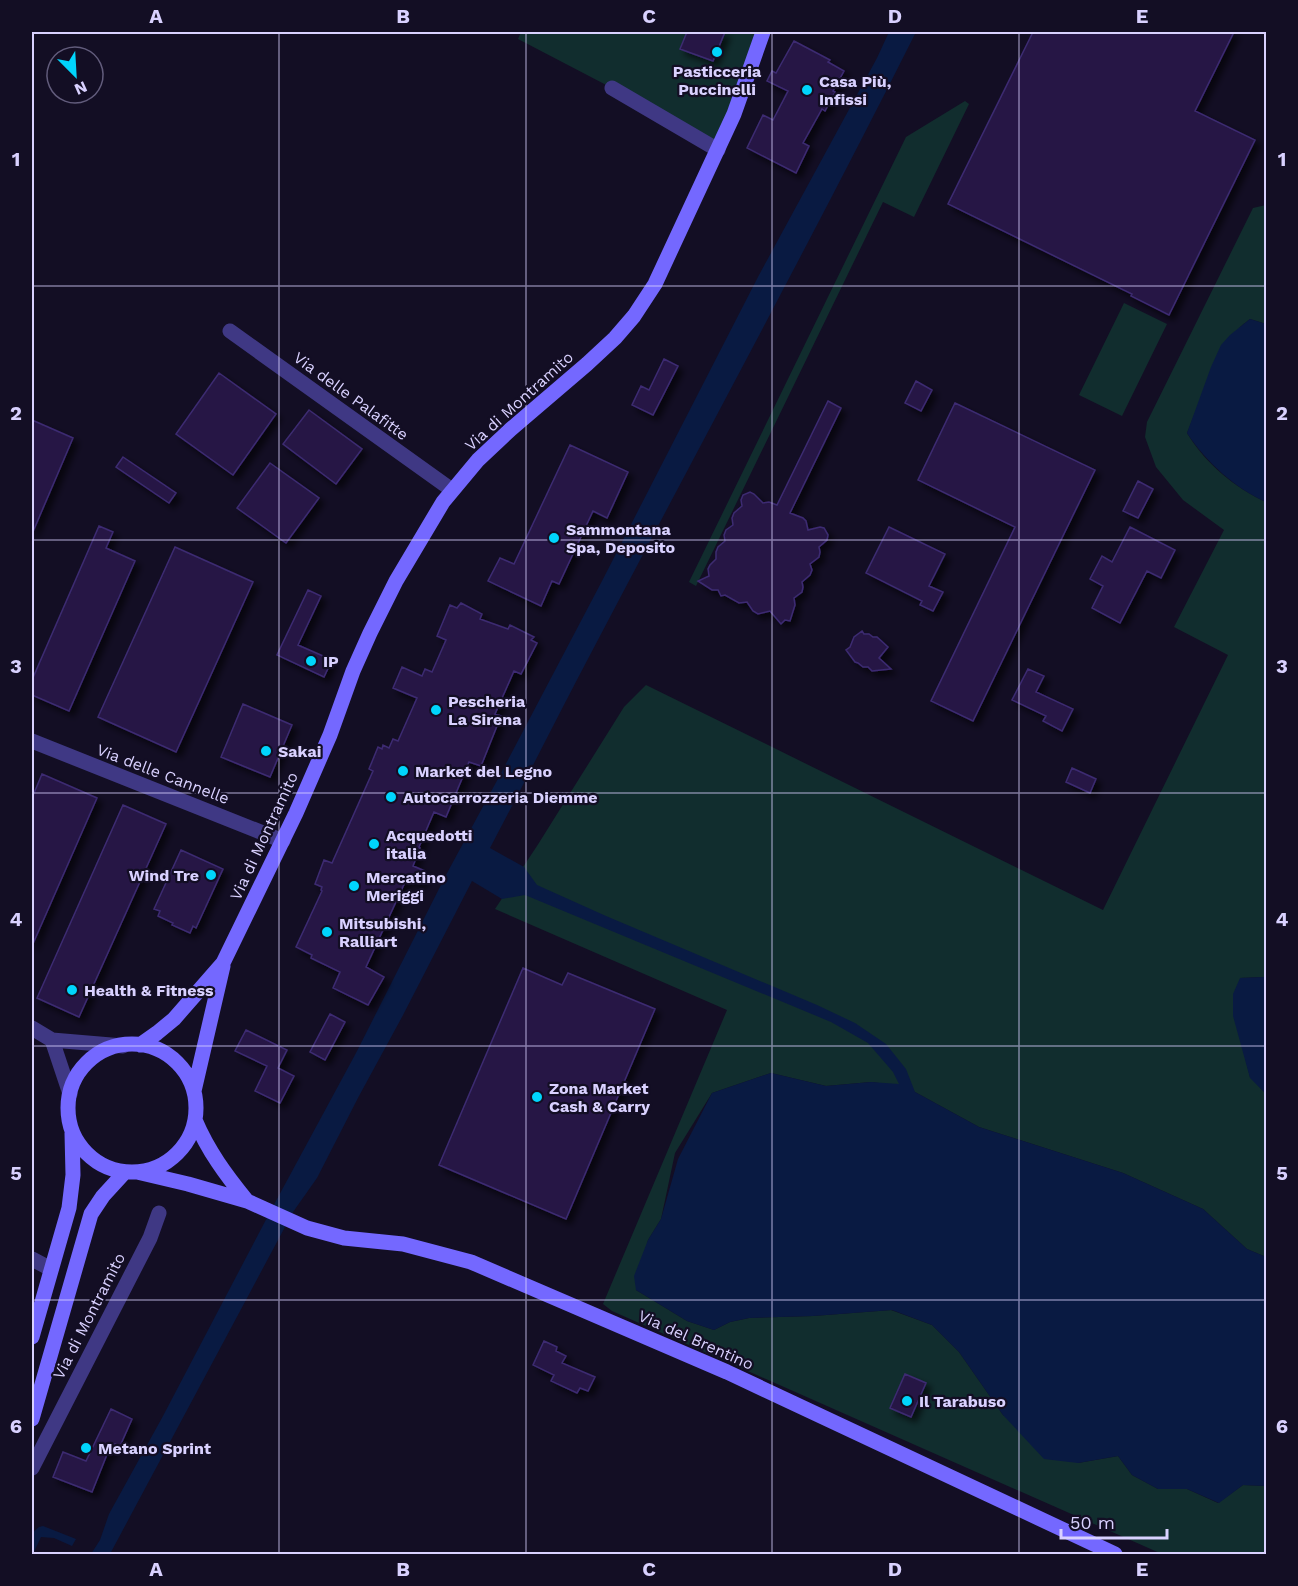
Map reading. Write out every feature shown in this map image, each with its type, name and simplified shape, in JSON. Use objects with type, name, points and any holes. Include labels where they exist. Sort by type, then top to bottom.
[{"type":"main road","name":"Via di Montramito","points":[[194,1091],[223,963],[283,841],[326,745],[352,671],[396,581],[452,490],[478,460],[587,364],[615,338],[634,316],[655,284],[718,150],[763,32]]},
{"type":"main road","name":"Via di Montramito","points":[[140,1045],[174,1019],[223,963]]},
{"type":"main road","name":"Via di Montramito","points":[[32,1419],[91,1214],[103,1196],[131,1172],[157,1167],[175,1156],[188,1140],[195,1120],[194,1091],[185,1072],[170,1057],[160,1051],[140,1045],[106,1050],[92,1059],[76,1078],[70,1094]]},
{"type":"main road","points":[[32,1336],[72,1191],[72,1130],[68,1109],[70,1094]]},
{"type":"main road","name":"Via del Brentino","points":[[195,1120],[214,1157],[252,1203]]},
{"type":"main road","points":[[72,1130],[84,1150],[93,1159],[114,1169],[131,1172]]},
{"type":"main road","name":"Via del Brentino","points":[[131,1172],[188,1184],[252,1203],[307,1228],[344,1238],[403,1244],[471,1262],[727,1372],[1115,1554]]},
{"type":"street","points":[[612,88],[718,150]]},
{"type":"street","name":"Via delle Palafitte","points":[[230,332],[452,490]]},
{"type":"street","name":"Via delle Cannelle","points":[[32,741],[283,841]]},
{"type":"street","points":[[32,1028],[52,1040],[123,1046]]},
{"type":"street","points":[[52,1040],[70,1094]]},
{"type":"street","name":"Via di Montramito","points":[[32,1468],[150,1238],[159,1213]]},
{"type":"street","points":[[32,1260],[51,1269]]},
{"type":"green space","points":[[521,32],[763,32],[718,150],[612,88],[518,39]]},
{"type":"green space","points":[[965,101],[969,104],[914,217],[883,202],[696,586],[689,582],[906,137]]},
{"type":"green space","points":[[1266,205],[1266,324],[1250,319],[1240,327],[1197,408],[1187,433],[1194,444],[1222,474],[1243,490],[1266,502],[1266,975],[1265,977],[1240,978],[1244,1053],[1250,1077],[1266,1094],[1266,1257],[1247,1249],[1203,1209],[1123,1173],[979,1127],[904,1086],[871,1082],[826,1086],[771,1073],[712,1093],[675,1153],[661,1219],[648,1240],[636,1290],[687,1321],[714,1330],[730,1322],[749,1318],[891,1310],[932,1325],[959,1352],[1003,1415],[1078,1463],[1118,1456],[1132,1475],[1158,1489],[1187,1489],[1218,1503],[1243,1485],[1266,1486],[1266,1554],[1162,1554],[612,1311],[603,1304],[727,1010],[495,909],[624,707],[646,685],[1103,910],[1228,655],[1174,627],[1224,530],[1183,500],[1156,467],[1145,437],[1147,422],[1253,208]]},
{"type":"green space","points":[[1124,303],[1167,324],[1122,416],[1079,395]]},
{"type":"water","points":[[889,32],[916,32],[490,848],[524,867],[537,885],[855,1023],[886,1044],[906,1069],[915,1092],[979,1127],[1123,1173],[1203,1209],[1247,1249],[1266,1257],[1266,1486],[1243,1485],[1219,1503],[1187,1489],[1158,1489],[1132,1475],[1118,1456],[1078,1463],[1044,1459],[1003,1415],[959,1352],[932,1325],[892,1310],[749,1318],[730,1322],[714,1330],[687,1321],[636,1290],[634,1276],[648,1240],[661,1219],[678,1159],[712,1093],[771,1073],[826,1086],[871,1082],[899,1084],[893,1072],[868,1043],[831,1022],[525,895],[502,899],[472,881],[317,1178],[293,1212],[110,1554],[91,1554],[100,1540],[109,1514],[356,1053],[446,875],[602,581],[759,275]]},
{"type":"water","points":[[1250,319],[1266,324],[1266,502],[1232,482],[1203,454],[1187,433],[1221,345]]},
{"type":"water","points":[[1266,975],[1266,1094],[1250,1078],[1233,1016],[1233,994],[1240,978]]},
{"type":"water","points":[[43,1526],[76,1539],[72,1546],[54,1538],[41,1537],[32,1554],[32,1533]]},
{"type":"building","points":[[687,32],[725,32],[713,61],[680,49]]},
{"type":"building","points":[[1033,32],[1234,32],[1195,111],[1255,140],[1169,315],[1131,296],[1132,294],[948,204]]},
{"type":"building","points":[[794,41],[830,60],[828,62],[844,71],[825,111],[822,109],[803,143],[809,146],[796,173],[747,148],[763,115],[773,120],[788,91],[767,81],[772,71],[776,73]]},
{"type":"building","points":[[664,359],[678,366],[653,415],[632,405],[641,386],[649,390]]},
{"type":"building","points":[[219,373],[276,414],[233,475],[176,434]]},
{"type":"building","points":[[916,381],[932,390],[921,411],[905,403]]},
{"type":"building","points":[[828,401],[841,408],[790,513],[803,518],[808,530],[824,528],[828,535],[827,540],[819,547],[819,557],[810,564],[812,570],[802,582],[802,592],[794,598],[795,605],[790,621],[785,620],[781,624],[770,611],[758,614],[747,602],[739,603],[725,595],[721,596],[718,590],[712,590],[698,581],[709,576],[708,569],[716,559],[718,547],[725,541],[726,530],[733,525],[734,513],[742,506],[743,495],[750,492],[763,503],[769,502],[777,505]]},
{"type":"building","points":[[955,403],[1095,470],[973,721],[931,701],[1015,527],[918,480]]},
{"type":"building","points":[[309,410],[362,449],[336,484],[283,444]]},
{"type":"building","points":[[32,420],[73,438],[32,534]]},
{"type":"building","name":"Sammontana Spa, Deposito","points":[[570,445],[628,472],[607,518],[593,511],[559,584],[552,581],[541,606],[488,581],[500,558],[514,564]]},
{"type":"building","points":[[123,457],[176,493],[169,503],[116,467]]},
{"type":"building","points":[[270,463],[319,498],[286,543],[237,508]]},
{"type":"building","points":[[1138,481],[1153,489],[1138,518],[1123,511]]},
{"type":"building","points":[[99,526],[113,532],[106,548],[135,561],[69,711],[32,695],[32,680]]},
{"type":"building","points":[[889,527],[945,554],[929,586],[943,592],[933,611],[920,605],[922,601],[866,573]]},
{"type":"building","points":[[1130,527],[1175,550],[1161,578],[1147,571],[1120,623],[1092,608],[1103,586],[1090,579],[1102,556],[1112,562]]},
{"type":"building","points":[[175,547],[253,582],[176,752],[98,717]]},
{"type":"building","points":[[308,590],[321,596],[298,645],[332,660],[324,677],[277,655]]},
{"type":"building","points":[[461,603],[482,614],[480,619],[508,629],[510,625],[534,637],[531,640],[537,643],[521,674],[514,671],[495,714],[501,716],[481,766],[469,762],[446,817],[434,812],[413,866],[425,871],[420,884],[407,878],[366,967],[384,977],[368,1005],[333,988],[340,972],[311,958],[312,955],[296,947],[322,891],[322,887],[315,884],[324,860],[332,863],[373,771],[369,769],[378,747],[382,749],[383,745],[389,748],[393,739],[398,741],[417,698],[393,688],[402,667],[422,676],[425,669],[432,672],[446,640],[437,636],[450,605],[457,608]]},
{"type":"building","points":[[862,631],[864,634],[877,637],[888,647],[879,658],[891,669],[872,671],[855,662],[846,650],[850,647],[854,637]]},
{"type":"building","points":[[1028,669],[1044,676],[1036,692],[1073,709],[1062,731],[1043,721],[1046,716],[1012,700]]},
{"type":"building","points":[[243,704],[292,725],[270,777],[221,757]]},
{"type":"building","points":[[1072,768],[1096,779],[1090,793],[1066,782]]},
{"type":"building","points":[[42,774],[97,798],[32,946],[32,798]]},
{"type":"building","points":[[123,805],[166,824],[79,1017],[37,998]]},
{"type":"building","points":[[181,850],[223,869],[196,928],[193,926],[190,933],[158,916],[160,911],[154,909]]},
{"type":"building","points":[[523,968],[562,985],[568,973],[655,1009],[566,1219],[439,1165]]},
{"type":"building","points":[[330,1014],[345,1022],[325,1060],[310,1052]]},
{"type":"building","points":[[246,1030],[287,1050],[278,1068],[294,1076],[280,1103],[255,1091],[267,1066],[235,1051]]},
{"type":"building","points":[[544,1341],[557,1347],[556,1351],[566,1356],[562,1363],[595,1377],[588,1391],[580,1388],[577,1393],[551,1381],[554,1375],[533,1365]]},
{"type":"building","points":[[905,1374],[926,1383],[911,1417],[890,1408]]},
{"type":"building","points":[[111,1409],[132,1419],[120,1446],[115,1444],[111,1454],[108,1452],[92,1492],[53,1477],[63,1452],[86,1461]]},
{"type":"place","name":"Pasticceria Puccinelli","points":[[717,52]]},
{"type":"place","name":"Casa Più, Infissi","points":[[807,90]]},
{"type":"place","name":"Sammontana Spa, Deposito","points":[[554,538]]},
{"type":"place","name":"IP","points":[[311,661]]},
{"type":"place","name":"Pescheria La Sirena","points":[[436,710]]},
{"type":"place","name":"Sakai","points":[[266,751]]},
{"type":"place","name":"Market del Legno","points":[[403,771]]},
{"type":"place","name":"Autocarrozzeria Diemme","points":[[391,797]]},
{"type":"place","name":"Acquedotti italia","points":[[374,844]]},
{"type":"place","name":"Wind Tre","points":[[211,875]]},
{"type":"place","name":"Mercatino Meriggi","points":[[354,886]]},
{"type":"place","name":"Mitsubishi, Ralliart","points":[[327,932]]},
{"type":"place","name":"Health & Fitness","points":[[72,990]]},
{"type":"place","name":"Zona Market Cash & Carry","points":[[537,1097]]},
{"type":"place","name":"Il Tarabuso","points":[[907,1401]]},
{"type":"place","name":"Metano Sprint","points":[[86,1448]]}]
